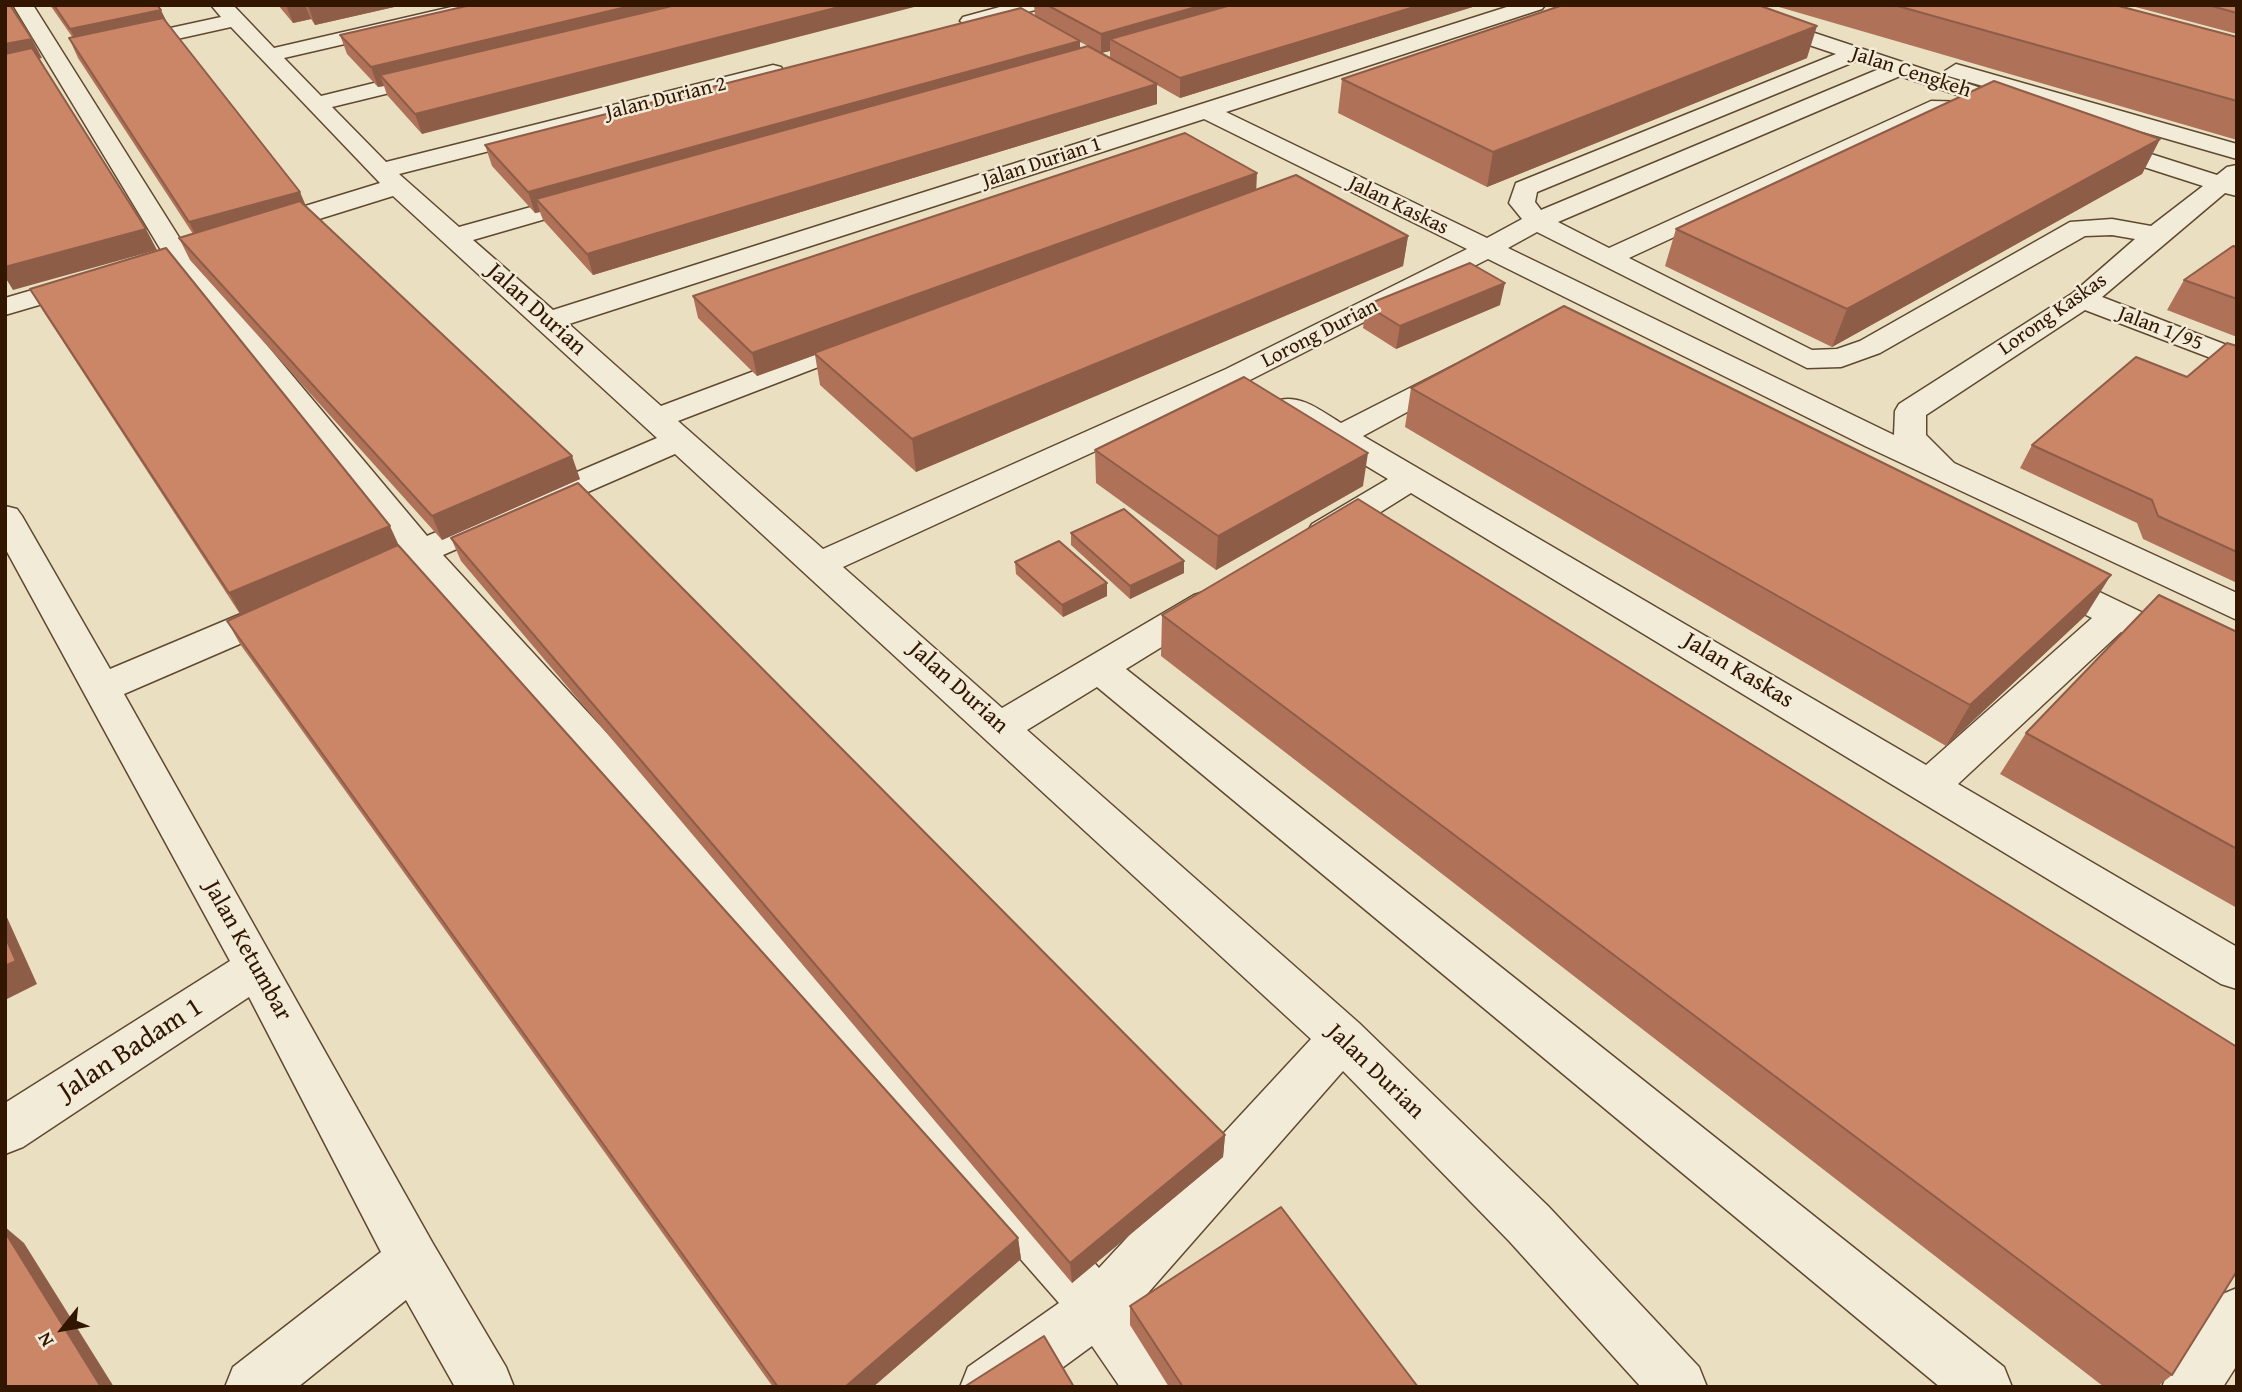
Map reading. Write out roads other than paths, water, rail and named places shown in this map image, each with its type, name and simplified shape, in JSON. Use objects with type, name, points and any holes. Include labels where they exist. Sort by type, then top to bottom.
[{"type":"street","points":[[23,5],[176,254],[421,552],[1099,1308],[1154,1387]]},
{"type":"street","points":[[270,55],[488,5]]},
{"type":"street","name":"Jalan Durian 1","points":[[549,321],[1535,5]]},
{"type":"street","name":"Jalan Cengkeh","points":[[1709,5],[1853,55],[2233,174]]},
{"type":"street","points":[[1737,5],[1752,13],[2233,174]]},
{"type":"street","points":[[106,49],[229,12]]},
{"type":"street","name":"Jalan Durian","points":[[229,12],[390,179],[1001,727],[1342,1038],[1529,1224],[1679,1387]]},
{"type":"street","points":[[956,15],[980,19],[1007,12],[1032,15]]},
{"type":"street","points":[[1229,123],[1557,18]]},
{"type":"street","points":[[1853,55],[1525,188],[1522,203],[1537,221],[1807,359],[1841,358],[1870,347],[2080,228],[2112,227],[2156,235]]},
{"type":"street","name":"Jalan Durian 2","points":[[242,234],[390,179],[794,66]]},
{"type":"street","name":"Lorong Durian","points":[[819,564],[1237,375],[1486,250],[1537,221],[1897,69]]},
{"type":"street","points":[[317,104],[452,71]]},
{"type":"street","name":"Jalan Kaskas","points":[[1170,102],[1229,123],[1802,403],[2237,608]]},
{"type":"street","points":[[1608,258],[1939,106],[1968,106],[2020,119]]},
{"type":"street","points":[[2070,135],[2233,174]]},
{"type":"street","points":[[1291,186],[1330,173]]},
{"type":"street","name":"Lorong Kaskas","points":[[1910,411],[2083,299],[2156,235],[2233,174]]},
{"type":"street","points":[[454,237],[613,192]]},
{"type":"street","points":[[5,307],[111,275]]},
{"type":"street","name":"Jalan 1/95","points":[[2083,299],[2237,359]]},
{"type":"street","points":[[370,573],[421,552],[668,429],[889,330]]},
{"type":"street","points":[[1340,436],[1485,358]]},
{"type":"street","name":"Jalan Kaskas","points":[[1237,375],[2237,970]]},
{"type":"street","points":[[1802,403],[1910,411],[1910,437],[1946,471]]},
{"type":"street","points":[[1301,546],[1412,478]]},
{"type":"street","points":[[1360,510],[1396,532]]},
{"type":"street","name":"Jalan Ketumbar","points":[[5,516],[257,968],[413,1260],[486,1387]]},
{"type":"street","points":[[2019,567],[2237,674]]},
{"type":"street","points":[[1001,727],[1229,589]]},
{"type":"street","points":[[101,688],[306,601]]},
{"type":"street","points":[[1930,785],[2116,616]]},
{"type":"street","points":[[1098,668],[1983,1387]]},
{"type":"street","name":"Jalan Badam 1","points":[[5,1131],[257,968]]},
{"type":"street","points":[[988,1387],[1099,1308],[1342,1038]]},
{"type":"street","points":[[253,1387],[413,1260]]},
{"type":"street","points":[[2190,1387],[2237,1315]]}]
